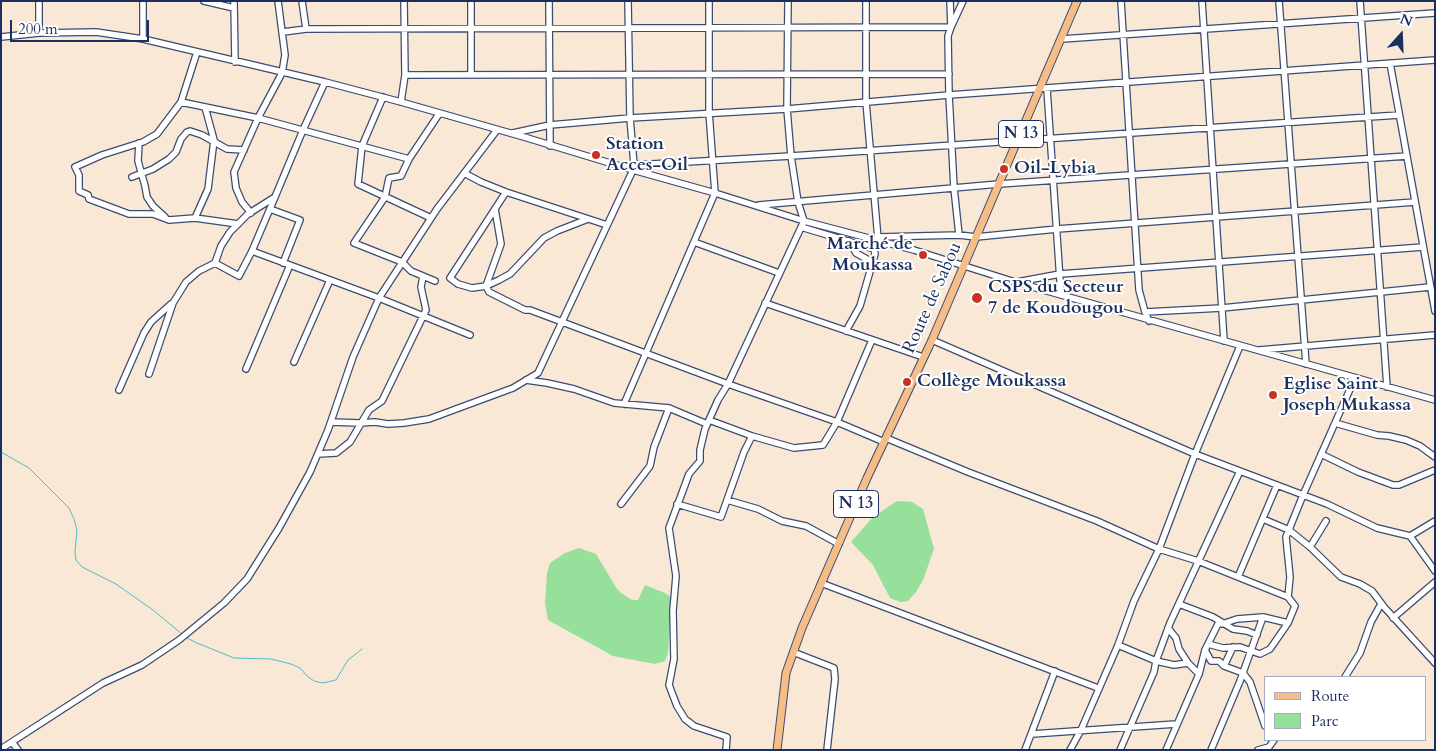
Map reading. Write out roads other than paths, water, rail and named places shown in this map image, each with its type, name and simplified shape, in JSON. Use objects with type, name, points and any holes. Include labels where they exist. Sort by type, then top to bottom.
[{"type":"main road","name":"Route de Sabou","points":[[777,750],[785,681],[793,652],[838,544],[932,340],[1018,140],[1044,89],[1077,1]]},
{"type":"street","points":[[39,1],[39,33]]},
{"type":"street","points":[[143,1],[143,40]]},
{"type":"street","points":[[204,1],[234,5],[235,62]]},
{"type":"street","points":[[251,213],[242,202],[236,188],[234,172],[258,118],[282,73],[285,55],[278,1]]},
{"type":"street","points":[[302,1],[306,29]]},
{"type":"street","points":[[401,102],[405,75],[404,1]]},
{"type":"street","points":[[471,1],[472,75]]},
{"type":"street","points":[[549,1],[550,146]]},
{"type":"street","points":[[331,422],[404,424],[429,419],[514,388],[538,373],[633,168],[630,118],[628,1]]},
{"type":"street","points":[[624,404],[715,193],[709,112],[709,1]]},
{"type":"street","points":[[788,1],[787,109],[791,156],[798,202],[804,221]]},
{"type":"street","points":[[866,1],[866,102],[878,239]]},
{"type":"street","points":[[950,1],[951,27]]},
{"type":"street","points":[[959,235],[954,188],[948,36],[963,1]]},
{"type":"street","points":[[1121,1],[1139,290],[1145,312],[1150,321]]},
{"type":"street","points":[[1202,1],[1224,341]]},
{"type":"street","points":[[1279,1],[1306,364]]},
{"type":"street","points":[[1360,1],[1387,387]]},
{"type":"street","points":[[1062,39],[1435,13]]},
{"type":"street","points":[[283,32],[306,29],[951,27]]},
{"type":"street","points":[[1,37],[39,33],[96,32],[198,52],[325,82],[633,168],[804,221],[878,239],[1061,296],[1435,400]]},
{"type":"street","points":[[198,52],[181,102],[156,134],[139,143],[102,155],[75,168],[80,175],[78,192],[88,195],[89,199],[129,214],[153,214],[169,220],[195,218],[238,224]]},
{"type":"street","points":[[510,134],[550,125],[630,118],[787,109],[950,95],[1435,60]]},
{"type":"street","points":[[1390,63],[1435,311]]},
{"type":"street","points":[[405,75],[949,74]]},
{"type":"street","points":[[215,263],[239,276],[252,252],[325,82]]},
{"type":"street","points":[[1044,89],[1051,139],[1061,296]]},
{"type":"street","points":[[383,97],[362,146],[358,184],[431,218]]},
{"type":"street","points":[[181,102],[258,118],[409,159]]},
{"type":"street","points":[[195,218],[208,189],[214,143],[205,107]]},
{"type":"street","points":[[435,282],[411,271],[402,262],[354,243],[385,196],[389,178],[401,176],[409,159],[439,114]]},
{"type":"street","points":[[633,168],[1399,114]]},
{"type":"street","points":[[1,748],[103,683],[142,665],[188,634],[224,604],[247,579],[279,528],[310,472],[331,422],[353,357],[379,298],[431,218],[497,130]]},
{"type":"street","points":[[132,177],[169,159],[176,152],[181,139],[190,131],[202,135],[227,149],[244,150]]},
{"type":"street","points":[[139,143],[138,162],[142,173],[146,198],[169,220]]},
{"type":"street","points":[[755,205],[999,184],[1407,156]]},
{"type":"street","points":[[464,173],[506,192],[607,225]]},
{"type":"street","points":[[506,192],[450,278],[458,284],[472,288],[486,286],[510,274],[544,238],[557,230],[588,219]]},
{"type":"street","points":[[149,374],[173,303],[186,282],[199,271],[215,263],[221,246],[238,224],[276,197]]},
{"type":"street","points":[[878,239],[959,235],[976,237],[1057,229],[1415,202]]},
{"type":"street","points":[[270,209],[300,220],[283,263]]},
{"type":"street","points":[[495,209],[501,244],[486,286],[489,292],[518,307],[885,440],[1097,521],[1159,549],[1198,561],[1288,597],[1295,606],[1288,623],[1270,649],[1260,654],[1240,647],[1207,647]]},
{"type":"street","points":[[726,750],[727,737],[694,726],[685,719],[677,706],[669,685],[674,659],[673,611],[676,576],[669,528],[689,474],[700,461],[702,440],[708,422],[728,384],[804,221]]},
{"type":"street","points":[[800,227],[874,249],[860,306],[846,331]]},
{"type":"street","points":[[849,241],[856,253],[872,262]]},
{"type":"street","points":[[694,242],[779,273]]},
{"type":"street","points":[[1014,282],[1060,274],[1423,247]]},
{"type":"street","points":[[252,252],[379,298],[470,335]]},
{"type":"street","points":[[246,369],[290,265]]},
{"type":"street","points":[[318,454],[336,453],[350,442],[360,423],[370,410],[382,401],[426,310],[422,287],[423,276]]},
{"type":"street","points":[[294,362],[330,280]]},
{"type":"street","points":[[1145,312],[1222,308],[1430,288]]},
{"type":"street","points":[[119,390],[151,322],[173,303]]},
{"type":"street","points":[[765,303],[923,357]]},
{"type":"street","points":[[1255,350],[1435,335]]},
{"type":"street","points":[[526,380],[547,382],[624,404],[669,408],[794,448],[823,445],[836,422],[872,340]]},
{"type":"street","points":[[932,340],[1195,454],[1327,504],[1377,528],[1410,536],[1435,571]]},
{"type":"street","points":[[1070,750],[1081,730],[1118,646],[1134,601],[1159,549],[1195,454],[1240,346]]},
{"type":"street","points":[[1288,597],[1290,577],[1286,537],[1355,378]]},
{"type":"street","points":[[621,504],[650,466],[654,447],[669,408]]},
{"type":"street","points":[[1335,423],[1377,435],[1406,440],[1420,446],[1435,457]]},
{"type":"street","points":[[677,504],[722,517],[744,452],[752,436]]},
{"type":"street","points":[[1321,454],[1393,486],[1435,470]]},
{"type":"street","points":[[1120,750],[1154,672],[1168,628],[1240,471]]},
{"type":"street","points":[[1238,577],[1277,485]]},
{"type":"street","points":[[727,500],[758,509],[782,521],[806,526],[838,544]]},
{"type":"street","points":[[1263,519],[1289,530],[1310,547],[1340,577],[1360,584],[1372,591],[1393,618],[1435,663]]},
{"type":"street","points":[[1310,547],[1326,521]]},
{"type":"street","points":[[1410,536],[1435,521]]},
{"type":"street","points":[[1393,618],[1435,582]]},
{"type":"street","points":[[821,583],[1098,688]]},
{"type":"street","points":[[1179,604],[1213,617],[1220,623],[1233,629],[1247,631],[1256,635]]},
{"type":"street","points":[[1346,676],[1360,653],[1371,622],[1381,604]]},
{"type":"street","points":[[1166,750],[1199,674],[1207,647],[1220,623],[1237,618],[1263,618],[1288,623]]},
{"type":"street","points":[[1211,750],[1252,651],[1263,618]]},
{"type":"street","points":[[1168,628],[1176,638],[1179,649],[1188,663],[1199,674]]},
{"type":"street","points":[[1118,646],[1156,661],[1174,665],[1188,663]]},
{"type":"street","points":[[1207,647],[1211,661],[1219,661],[1224,666],[1243,673],[1250,682],[1264,723]]},
{"type":"street","points":[[1224,666],[1233,647]]},
{"type":"street","points":[[793,652],[834,668],[835,679],[827,750]]},
{"type":"street","points":[[1025,750],[1055,671]]},
{"type":"street","points":[[1032,734],[1176,724]]},
{"type":"street","points":[[1258,750],[1269,747],[1272,741]]},
{"type":"street","points":[[12,742],[18,750]]},
{"type":"waterway","points":[[1,452],[29,468],[69,508],[77,530],[76,560],[82,567],[116,584],[153,610],[182,634]]},
{"type":"waterway","points":[[185,637],[234,658],[271,659],[291,664],[300,668],[314,681],[323,683],[336,680],[348,660],[362,649]]},
{"type":"place","name":"Station Acces-Oil","points":[[596,155]]},
{"type":"place","name":"Oil-Lybia","points":[[1004,169]]},
{"type":"place","name":"Marché de Moukassa","points":[[923,255]]},
{"type":"place","name":"CSPS du Secteur 7 de Koudougou","points":[[977,298]]},
{"type":"place","name":"Collège Moukassa","points":[[907,382]]},
{"type":"place","name":"Eglise Saint Joseph Mukassa","points":[[1273,395]]}]
